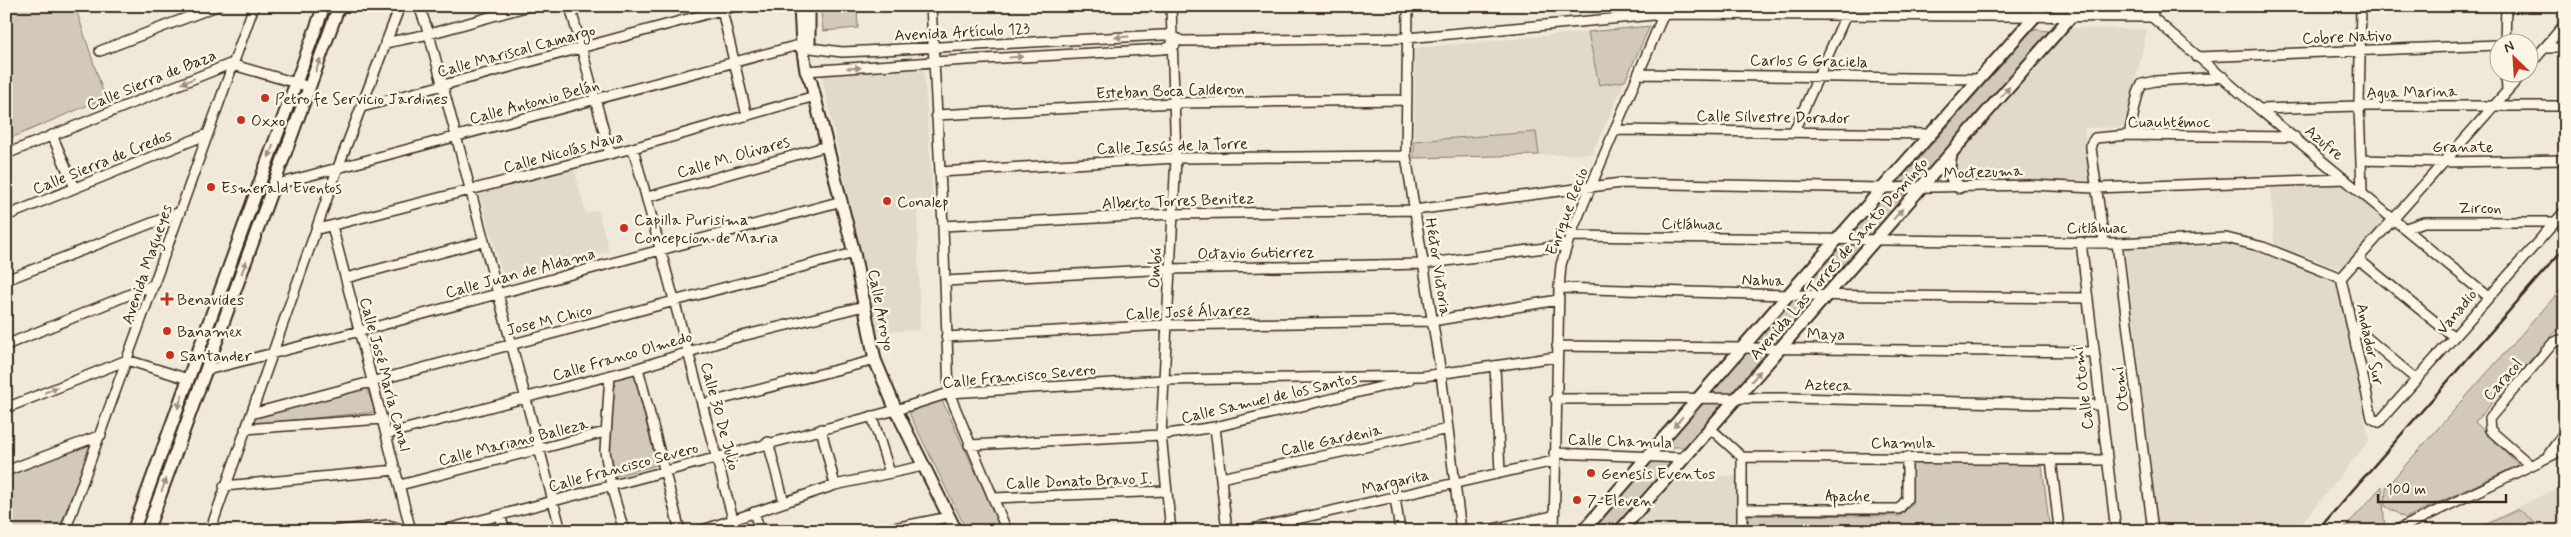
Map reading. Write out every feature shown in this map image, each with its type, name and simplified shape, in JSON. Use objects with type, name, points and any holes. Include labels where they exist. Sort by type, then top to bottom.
[{"type":"street","points":[[100,51],[218,6]]},
{"type":"street","name":"Avenida Magueyes","points":[[65,531],[254,6]]},
{"type":"street","points":[[133,531],[324,6]]},
{"type":"street","points":[[146,531],[207,370],[339,6]]},
{"type":"street","points":[[210,531],[224,486],[318,229],[337,170],[400,6]]},
{"type":"street","points":[[419,6],[429,34],[510,345],[561,531]]},
{"type":"street","points":[[385,43],[429,34],[529,6]]},
{"type":"street","points":[[570,6],[610,154]]},
{"type":"street","name":"Calle Mariscal Camargo","points":[[362,107],[582,49],[721,8],[736,6]]},
{"type":"street","name":"Calle Arroyo","points":[[800,6],[810,75],[854,252],[875,360],[896,410],[956,531]]},
{"type":"street","name":"Calle Arroyo","points":[[805,46],[809,6]]},
{"type":"street","points":[[930,6],[943,226],[949,393],[1007,531]]},
{"type":"street","name":"Ombú","points":[[1171,6],[1170,49],[1176,158],[1161,435],[1171,531]]},
{"type":"street","name":"Héctor Victoria","points":[[1408,6],[1406,156],[1441,374],[1461,531]]},
{"type":"street","name":"Avenida Las Torres de Santo Domingo","points":[[1583,531],[1837,239],[2044,6]]},
{"type":"street","name":"Avenida Las Torres de Santo Domingo","points":[[1620,531],[1711,429],[1824,295],[1876,239],[2080,6]]},
{"type":"street","points":[[2152,17],[2154,6]]},
{"type":"street","points":[[2361,6],[2359,106],[2362,192]]},
{"type":"street","points":[[2505,32],[2506,6]]},
{"type":"street","points":[[721,8],[747,116]]},
{"type":"street","name":"Avenida Artículo 123","points":[[805,46],[842,52],[1170,35],[1182,41],[1407,38],[1665,10],[1849,11],[2033,18],[2152,17]]},
{"type":"street","name":"Enrique Recio","points":[[1554,531],[1558,300],[1568,240],[1665,10]]},
{"type":"street","points":[[1794,131],[1849,11]]},
{"type":"street","name":"Azufre","points":[[2152,17],[2259,109],[2488,297]]},
{"type":"street","points":[[2538,56],[2565,24]]},
{"type":"street","points":[[1170,49],[1182,41]]},
{"type":"street","name":"Cobre Nativo","points":[[2197,56],[2488,44]]},
{"type":"street","name":"Calle Antonio Belán","points":[[274,185],[456,138],[734,61],[805,46]]},
{"type":"street","points":[[2546,48],[2565,48]]},
{"type":"street","name":"Avenida Artículo 123","points":[[810,75],[934,62],[1170,49]]},
{"type":"street","name":"Calle Sierra de Baza","points":[[6,154],[234,64],[310,87]]},
{"type":"street","name":"Carlos G Graciela","points":[[1639,74],[1820,75],[1980,79]]},
{"type":"street","points":[[2129,136],[2138,92],[2142,84],[2155,81],[2224,77]]},
{"type":"street","points":[[2507,82],[2507,91]]},
{"type":"street","points":[[2341,278],[2515,82]]},
{"type":"street","name":"Calle Nicolás Nava","points":[[318,229],[633,148],[815,96]]},
{"type":"street","name":"Esteban Boca Calderon","points":[[936,115],[1174,103],[1406,100]]},
{"type":"street","name":"Agua Marina","points":[[2259,109],[2359,106],[2565,106]]},
{"type":"street","name":"Calle Silvestre Dorador","points":[[1615,130],[1931,134]]},
{"type":"street","name":"Calle Sierra de Credos","points":[[6,216],[208,134]]},
{"type":"street","points":[[52,135],[75,188]]},
{"type":"street","name":"Cuauhtémoc","points":[[2095,188],[2090,144],[2092,140],[2105,136],[2295,137]]},
{"type":"street","name":"Calle M. Olivares","points":[[648,196],[827,146]]},
{"type":"street","name":"Calle 30 De Julio","points":[[633,148],[648,196],[688,353],[734,518]]},
{"type":"street","points":[[1951,153],[1949,172],[1952,180],[1959,187]]},
{"type":"street","name":"Calle Jesús de la Torre","points":[[940,172],[1176,158],[1406,156]]},
{"type":"street","name":"Granate","points":[[2361,160],[2444,162],[2565,160]]},
{"type":"street","name":"Moctezuma","points":[[1591,186],[1638,183],[1883,188],[2031,185],[2095,188],[2345,179]]},
{"type":"street","name":"Alberto Torres Benitez","points":[[943,226],[1173,214],[1414,210],[1591,186]]},
{"type":"street","points":[[2095,188],[2104,242]]},
{"type":"street","name":"Calle Juan de Aldama","points":[[207,370],[360,331],[842,201]]},
{"type":"street","name":"Vanadio","points":[[2371,417],[2375,422],[2383,420],[2488,297],[2565,211]]},
{"type":"street","points":[[6,280],[180,212]]},
{"type":"street","name":"Zircon","points":[[2406,228],[2424,222],[2556,222]]},
{"type":"street","name":"Calle José María Canal","points":[[332,226],[387,434],[410,531]]},
{"type":"street","name":"Citláhuac","points":[[1568,240],[1876,239],[2117,243],[2226,238],[2263,247],[2341,278]]},
{"type":"street","name":"Octavio Gutierrez","points":[[945,281],[1169,269],[1423,264],[1568,240]]},
{"type":"street","points":[[346,278],[484,241]]},
{"type":"street","name":"Calle Otomí","points":[[2081,242],[2086,298],[2116,531]]},
{"type":"street","name":"Otomí","points":[[2117,243],[2153,531]]},
{"type":"street","name":"Jose M Chico","points":[[250,414],[854,252]]},
{"type":"street","points":[[2358,259],[2454,337]]},
{"type":"street","name":"Andador Sur","points":[[2341,278],[2353,326],[2371,417]]},
{"type":"street","points":[[6,345],[155,284]]},
{"type":"street","name":"Nahua","points":[[1559,288],[1788,295],[2086,298]]},
{"type":"street","name":"Calle José Álvarez","points":[[946,337],[1166,325],[1432,322],[1558,300]]},
{"type":"street","name":"Calle Franco Olmedo","points":[[387,434],[638,368],[730,339],[864,306]]},
{"type":"street","points":[[2353,326],[2417,380]]},
{"type":"street","name":"Caracol","points":[[2530,465],[2490,430],[2489,419],[2553,343],[2565,340]]},
{"type":"street","name":"Maya","points":[[1557,346],[2094,352]]},
{"type":"street","name":"Calle Francisco Severo","points":[[440,531],[768,442],[896,410],[949,393],[1163,380],[1424,376],[1556,357]]},
{"type":"street","points":[[6,408],[127,360],[188,379]]},
{"type":"street","points":[[703,404],[875,360]]},
{"type":"street","points":[[1495,367],[1500,472]]},
{"type":"street","points":[[638,368],[680,531]]},
{"type":"street","points":[[610,375],[605,451],[611,486],[624,531]]},
{"type":"street","name":"Calle Samuel de los Santos","points":[[970,445],[1161,435],[1215,428],[1424,376]]},
{"type":"street","name":"Azteca","points":[[1555,399],[1735,400],[1790,398],[2100,405]]},
{"type":"street","points":[[872,416],[890,473]]},
{"type":"street","points":[[245,429],[382,419]]},
{"type":"street","points":[[821,428],[835,485]]},
{"type":"street","points":[[1215,428],[1227,531]]},
{"type":"street","name":"Calle Gardenia","points":[[1221,478],[1448,429]]},
{"type":"street","points":[[1711,429],[1742,457],[1742,531]]},
{"type":"street","points":[[2547,457],[2565,431]]},
{"type":"street","name":"Calle Mariano Balleza","points":[[400,485],[605,432]]},
{"type":"street","points":[[6,471],[100,435]]},
{"type":"street","points":[[768,442],[784,502]]},
{"type":"street","points":[[2395,531],[2565,449]]},
{"type":"street","name":"Calle Chamula","points":[[1554,457],[1649,455],[1685,458]]},
{"type":"street","name":"Margarita","points":[[1243,531],[1395,497],[1554,457]]},
{"type":"street","name":"Chamula","points":[[1742,457],[2106,460]]},
{"type":"street","name":"Apache","points":[[1742,509],[1899,509],[1907,499],[1907,457]]},
{"type":"street","points":[[2051,459],[2059,528]]},
{"type":"street","points":[[700,531],[835,485],[923,466]]},
{"type":"street","points":[[224,486],[396,470]]},
{"type":"street","name":"Calle Donato Bravo I.","points":[[993,498],[1166,491]]},
{"type":"street","points":[[1395,497],[1400,531]]},
{"type":"street","points":[[754,512],[760,531]]},
{"type":"street","points":[[500,515],[505,531]]},
{"type":"street","points":[[1483,531],[1554,516]]},
{"type":"street","points":[[879,531],[949,517]]},
{"type":"street","points":[[333,531],[388,525],[410,531]]},
{"type":"shaded area","points":[[6,6],[75,6],[105,98],[6,140]]},
{"type":"shaded area","points":[[857,8],[858,28],[823,31],[821,11]]},
{"type":"shaded area","points":[[1650,26],[1592,154],[1414,158],[1415,48]]},
{"type":"shaded area","points":[[1650,26],[1625,81],[1599,85],[1588,32]]},
{"type":"shaded area","points":[[2067,28],[2147,29],[2126,127],[2084,128],[2091,180],[1960,181],[1951,160]]},
{"type":"shaded area","points":[[2033,29],[2050,33],[1920,184],[1898,183]]},
{"type":"shaded area","name":"Conalep","points":[[924,69],[933,201],[917,202],[920,330],[878,332],[821,73]]},
{"type":"shaded area","points":[[1536,132],[1539,155],[1414,158],[1414,141]]},
{"type":"shaded area","points":[[574,168],[586,213],[598,210],[609,251],[504,280],[479,193]]},
{"type":"shaded area","points":[[2345,184],[2387,220],[2343,270],[2274,244],[2271,188]]},
{"type":"shaded area","points":[[1885,191],[1911,191],[1873,234],[1848,233]]},
{"type":"shaded area","points":[[1840,243],[1864,243],[1827,286],[1802,287]]},
{"type":"shaded area","points":[[2240,245],[2327,275],[2338,282],[2369,441],[2295,531],[2159,531],[2125,248]]},
{"type":"shaded area","points":[[2565,285],[2565,330],[2560,327],[2475,422],[2519,465],[2405,518],[2385,506],[2386,487]]},
{"type":"shaded area","points":[[1791,298],[1815,298],[1779,340],[1757,339]]},
{"type":"shaded area","points":[[1748,348],[1773,348],[1733,393],[1707,395]]},
{"type":"shaded area","points":[[633,371],[657,465],[616,476],[608,443],[615,377]]},
{"type":"shaded area","points":[[367,388],[375,412],[253,424],[256,416]]},
{"type":"shaded area","points":[[941,398],[1003,531],[967,531],[909,413]]},
{"type":"shaded area","points":[[1700,403],[1723,403],[1686,447],[1660,447]]},
{"type":"shaded area","points":[[94,440],[58,531],[6,531],[6,473]]},
{"type":"shaded area","points":[[1651,456],[1676,457],[1612,531],[1587,531]]},
{"type":"shaded area","points":[[1914,462],[2042,465],[2050,531],[1748,531],[1749,515],[1900,516],[1912,504],[1912,466]]},
{"type":"shaded area","points":[[1736,476],[1736,531],[1627,531],[1674,477]]},
{"type":"shaded area","points":[[2565,485],[2565,531],[2469,531],[2520,506]]},
{"type":"shaded area","points":[[2382,486],[2385,531],[2342,531]]},
{"type":"shaded area","points":[[2519,509],[2544,531],[2473,531]]},
{"type":"shaded area","points":[[495,519],[499,531],[476,531],[475,525]]},
{"type":"railway","points":[[2317,531],[2565,247]]},
{"type":"place","name":"Petro fe Servicio Jardines","points":[[265,98]]},
{"type":"place","name":"Oxxo","points":[[241,120]]},
{"type":"place","name":"Esmerald Eventos","points":[[211,187]]},
{"type":"place","name":"Conalep","points":[[887,201]]},
{"type":"place","name":"Capilla Purisima Concepcion de Maria","points":[[624,228]]},
{"type":"place","name":"Benavides","points":[[167,299]]},
{"type":"place","name":"Banamex","points":[[167,331]]},
{"type":"place","name":"Santander","points":[[170,355]]},
{"type":"place","name":"Genesis Eventos","points":[[1591,473]]},
{"type":"place","name":"7-Eleven","points":[[1577,500]]}]
